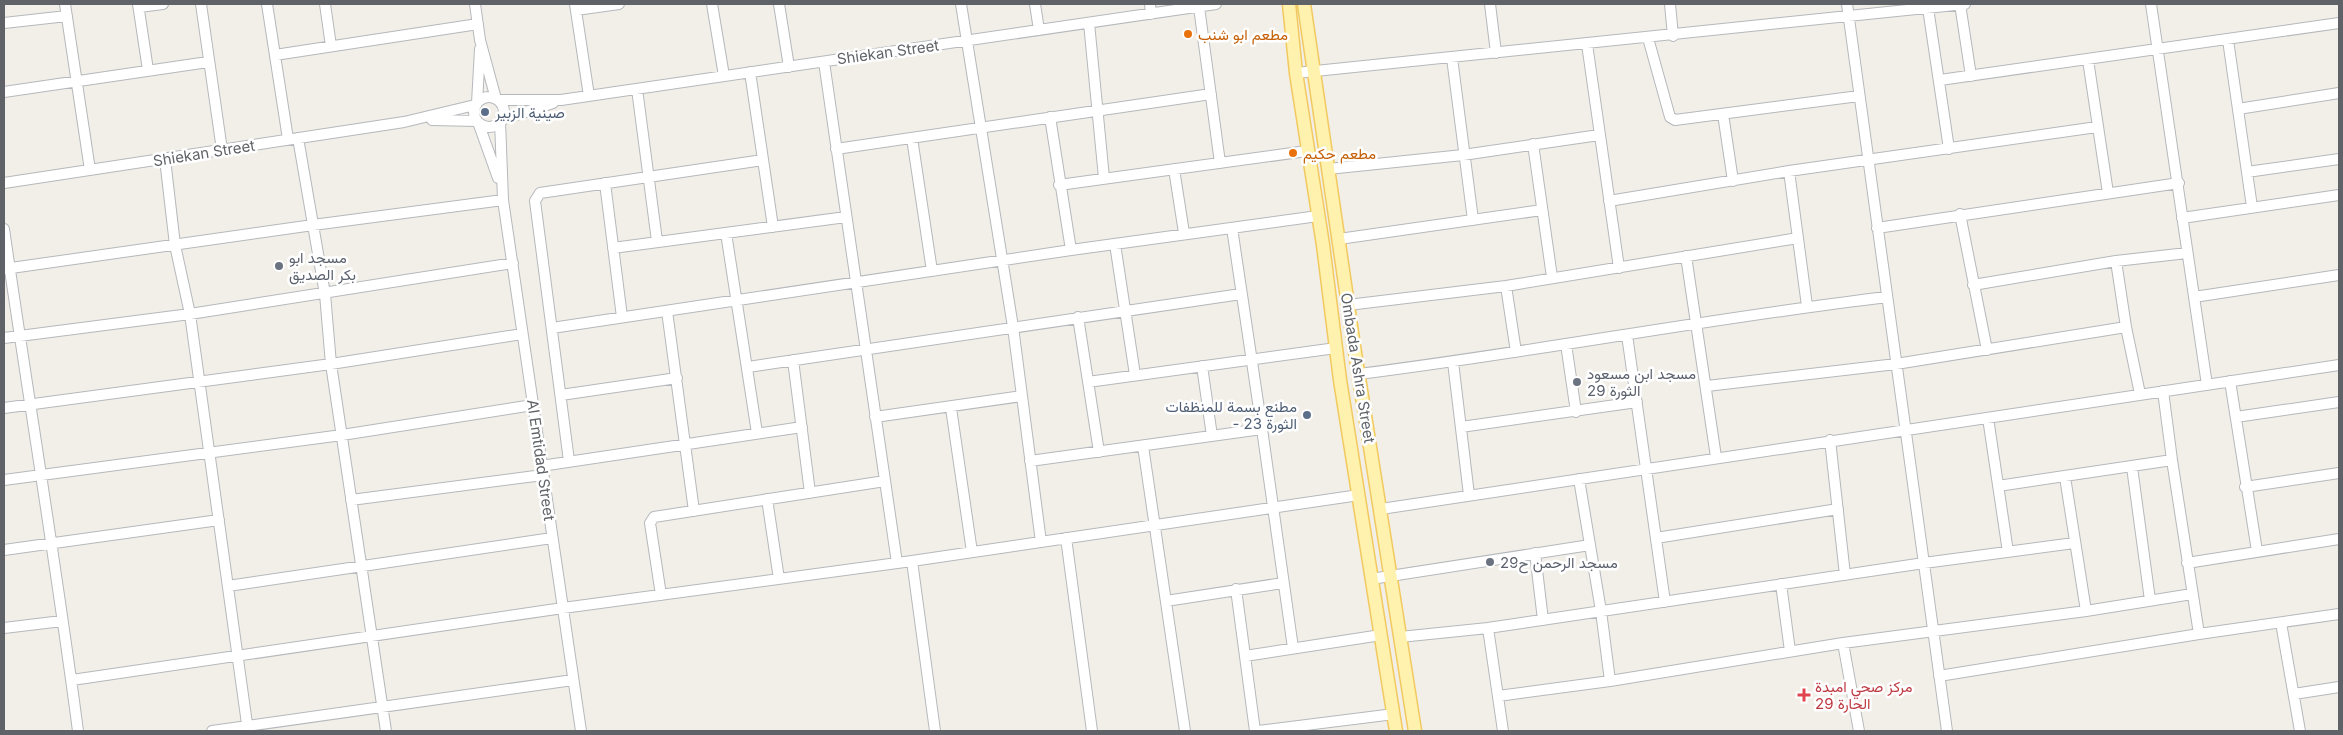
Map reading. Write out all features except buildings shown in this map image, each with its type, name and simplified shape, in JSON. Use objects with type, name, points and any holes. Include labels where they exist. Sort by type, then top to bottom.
[{"type":"main road","name":"Ombada Ashra Street","points":[[1289,4],[1296,73],[1336,348],[1396,731]]},
{"type":"main road","name":"Ombada Ashra Street","points":[[1304,4],[1358,374],[1415,731]]},
{"type":"main road","points":[[1334,329],[1352,326]]},
{"type":"street","points":[[65,4],[90,170]]},
{"type":"street","points":[[148,70],[139,6],[163,4]]},
{"type":"street","points":[[201,4],[222,150]]},
{"type":"street","points":[[267,4],[288,139]]},
{"type":"street","points":[[325,4],[331,46]]},
{"type":"street","points":[[475,4],[480,40],[497,99],[503,107],[501,120],[501,188]]},
{"type":"street","points":[[589,96],[576,7],[618,4]]},
{"type":"street","points":[[712,4],[724,76]]},
{"type":"street","points":[[779,4],[789,67]]},
{"type":"street","points":[[961,4],[1013,327],[1041,542]]},
{"type":"street","points":[[1035,4],[1039,30]]},
{"type":"street","name":"Shiekan Street","points":[[497,99],[561,100],[1089,23],[1150,9],[1199,7],[1216,4]]},
{"type":"street","points":[[1490,4],[1496,53]]},
{"type":"street","points":[[1670,4],[1673,36]]},
{"type":"street","points":[[1847,4],[1947,731]]},
{"type":"street","points":[[1960,4],[1971,76]]},
{"type":"street","points":[[1296,73],[1673,36],[1966,4]]},
{"type":"street","points":[[2151,4],[2179,183],[2182,218],[2207,385]]},
{"type":"street","points":[[1199,7],[1220,163]]},
{"type":"street","points":[[1928,8],[1949,149]]},
{"type":"street","points":[[4,23],[67,16]]},
{"type":"street","points":[[1089,23],[1104,178]]},
{"type":"street","points":[[1940,80],[2339,23]]},
{"type":"street","points":[[275,55],[478,24]]},
{"type":"street","points":[[1648,38],[1670,117],[1675,120],[1859,96]]},
{"type":"street","points":[[480,40],[474,114],[501,188]]},
{"type":"street","points":[[2228,40],[2252,207]]},
{"type":"street","points":[[1587,44],[1619,268]]},
{"type":"street","points":[[1452,58],[1463,155],[1473,220]]},
{"type":"street","points":[[2088,60],[2108,193]]},
{"type":"street","points":[[4,92],[208,62]]},
{"type":"street","points":[[824,62],[897,563]]},
{"type":"street","points":[[750,72],[773,227]]},
{"type":"street","points":[[637,89],[657,241]]},
{"type":"street","points":[[2238,109],[2339,93]]},
{"type":"street","points":[[836,149],[1211,94]]},
{"type":"street","points":[[476,104],[488,97],[497,99]]},
{"type":"street","name":"Shiekan Street","points":[[501,120],[561,100]]},
{"type":"street","name":"Shiekan Street","points":[[4,183],[404,122],[476,104]]},
{"type":"street","points":[[1723,114],[1733,180]]},
{"type":"street","points":[[1050,117],[1059,185],[1071,250]]},
{"type":"street","points":[[477,121],[490,127],[501,120]]},
{"type":"street","name":"Shiekan Street","points":[[404,122],[477,121]]},
{"type":"street","points":[[1609,201],[1868,159],[2097,127]]},
{"type":"street","points":[[1328,169],[1463,155],[1599,135]]},
{"type":"street","points":[[298,138],[324,294],[331,364],[386,731]]},
{"type":"street","points":[[912,138],[932,271]]},
{"type":"street","points":[[1533,144],[1552,277]]},
{"type":"street","points":[[1059,185],[1308,151]]},
{"type":"street","points":[[166,159],[174,245],[190,314],[247,729]]},
{"type":"street","points":[[2247,172],[2339,159]]},
{"type":"street","points":[[569,461],[535,202],[536,197],[540,193],[763,160]]},
{"type":"street","points":[[1174,169],[1184,234]]},
{"type":"street","points":[[1790,171],[1807,306]]},
{"type":"street","points":[[605,183],[622,317]]},
{"type":"street","points":[[1878,228],[1960,214],[2179,183]]},
{"type":"street","name":"Al Emtidad Street","points":[[501,188],[581,731]]},
{"type":"street","points":[[2182,218],[2339,195]]},
{"type":"street","points":[[7,269],[313,224],[503,200]]},
{"type":"street","points":[[1338,239],[1542,210]]},
{"type":"street","points":[[1960,214],[1987,350]]},
{"type":"street","points":[[552,328],[1071,250],[1318,216]]},
{"type":"street","points":[[613,248],[846,217]]},
{"type":"street","points":[[4,228],[7,269],[21,335],[78,731]]},
{"type":"street","points":[[1232,228],[1293,648]]},
{"type":"street","points":[[726,233],[757,433]]},
{"type":"street","points":[[1348,305],[1506,286],[1798,238]]},
{"type":"street","points":[[1115,244],[1136,375]]},
{"type":"street","points":[[1974,285],[2116,261],[2187,253]]},
{"type":"street","points":[[1686,256],[1707,386],[1716,457]]},
{"type":"street","points":[[2116,261],[2126,326],[2140,394]]},
{"type":"street","points":[[4,338],[190,314],[513,264]]},
{"type":"street","points":[[2194,297],[2339,275]]},
{"type":"street","points":[[1506,286],[1516,352]]},
{"type":"street","points":[[748,367],[1241,294]]},
{"type":"street","points":[[1358,374],[1453,362],[1807,306],[1887,297]]},
{"type":"street","points":[[667,311],[694,511]]},
{"type":"street","points":[[1078,317],[1099,452]]},
{"type":"street","points":[[1707,386],[1896,364],[2126,326]]},
{"type":"street","points":[[4,408],[331,364],[522,334]]},
{"type":"street","points":[[1627,335],[1665,602]]},
{"type":"street","points":[[1566,344],[1576,412]]},
{"type":"street","points":[[1088,382],[1336,348]]},
{"type":"street","points":[[793,360],[810,493]]},
{"type":"street","points":[[1453,362],[1469,495]]},
{"type":"street","points":[[1381,509],[1716,457],[2339,365]]},
{"type":"street","points":[[1202,366],[1212,436]]},
{"type":"street","points":[[561,395],[677,378]]},
{"type":"street","points":[[2230,381],[2257,551]]},
{"type":"street","points":[[2164,392],[2172,460],[2199,634]]},
{"type":"street","points":[[875,417],[951,408],[1022,396]]},
{"type":"street","points":[[1461,427],[1637,402]]},
{"type":"street","points":[[2236,417],[2339,402]]},
{"type":"street","points":[[4,480],[342,435],[533,405]]},
{"type":"street","points":[[951,408],[972,552]]},
{"type":"street","points":[[1988,418],[2008,552]]},
{"type":"street","points":[[351,500],[542,470],[569,461],[802,427]]},
{"type":"street","points":[[1030,461],[1262,429]]},
{"type":"street","points":[[1830,440],[1845,575]]},
{"type":"street","points":[[1143,446],[1185,731]]},
{"type":"street","points":[[1998,486],[2172,460]]},
{"type":"street","points":[[2132,467],[2150,600]]},
{"type":"street","points":[[2246,487],[2339,473]]},
{"type":"street","points":[[2065,477],[2086,612]]},
{"type":"street","points":[[1579,479],[1601,611],[1610,680]]},
{"type":"street","points":[[661,595],[651,519],[884,481]]},
{"type":"street","points":[[72,680],[562,608],[912,561],[1273,506],[1359,495]]},
{"type":"street","points":[[767,499],[779,579]]},
{"type":"street","points":[[1656,538],[1838,510]]},
{"type":"street","points":[[4,550],[219,520]]},
{"type":"street","points":[[228,586],[552,538]]},
{"type":"street","points":[[1066,538],[1092,731]]},
{"type":"street","points":[[2187,563],[2339,540]]},
{"type":"street","points":[[1400,637],[1488,628],[1924,563],[2074,543]]},
{"type":"street","points":[[1371,578],[1590,545]]},
{"type":"street","points":[[1536,553],[1543,620]]},
{"type":"street","points":[[912,561],[934,731]]},
{"type":"street","points":[[1166,601],[1283,583]]},
{"type":"street","points":[[1781,584],[1790,651]]},
{"type":"street","points":[[1236,589],[1256,731],[1394,714]]},
{"type":"street","points":[[1498,696],[1843,643],[2086,612],[2192,594]]},
{"type":"street","points":[[1939,676],[2199,634],[2339,614]]},
{"type":"street","points":[[4,628],[62,620]]},
{"type":"street","points":[[2280,623],[2300,731]]},
{"type":"street","points":[[1488,628],[1503,731]]},
{"type":"street","points":[[1245,656],[1381,635]]},
{"type":"street","points":[[1843,643],[1859,731]]},
{"type":"street","points":[[212,731],[247,729],[382,707],[573,680]]},
{"type":"street","points":[[2294,694],[2339,687]]},
{"type":"place","name":"مطعم ابو شنب","points":[[1188,34]]},
{"type":"place","name":"صينية الزبير","points":[[485,112]]},
{"type":"place","name":"مطعم حكيم","points":[[1293,153]]},
{"type":"place","name":"مسجد ابو بكر الصديق","points":[[279,266]]},
{"type":"place","name":"مسجد ابن مسعود الثورة 29","points":[[1577,382]]},
{"type":"place","name":"مطنع بسمة للمنظفات - الثورة 23","points":[[1307,415]]},
{"type":"place","name":"مسجد الرحمن ح29","points":[[1490,562]]},
{"type":"place","name":"مركز صحي امبدة الحارة 29","points":[[1804,695]]}]
